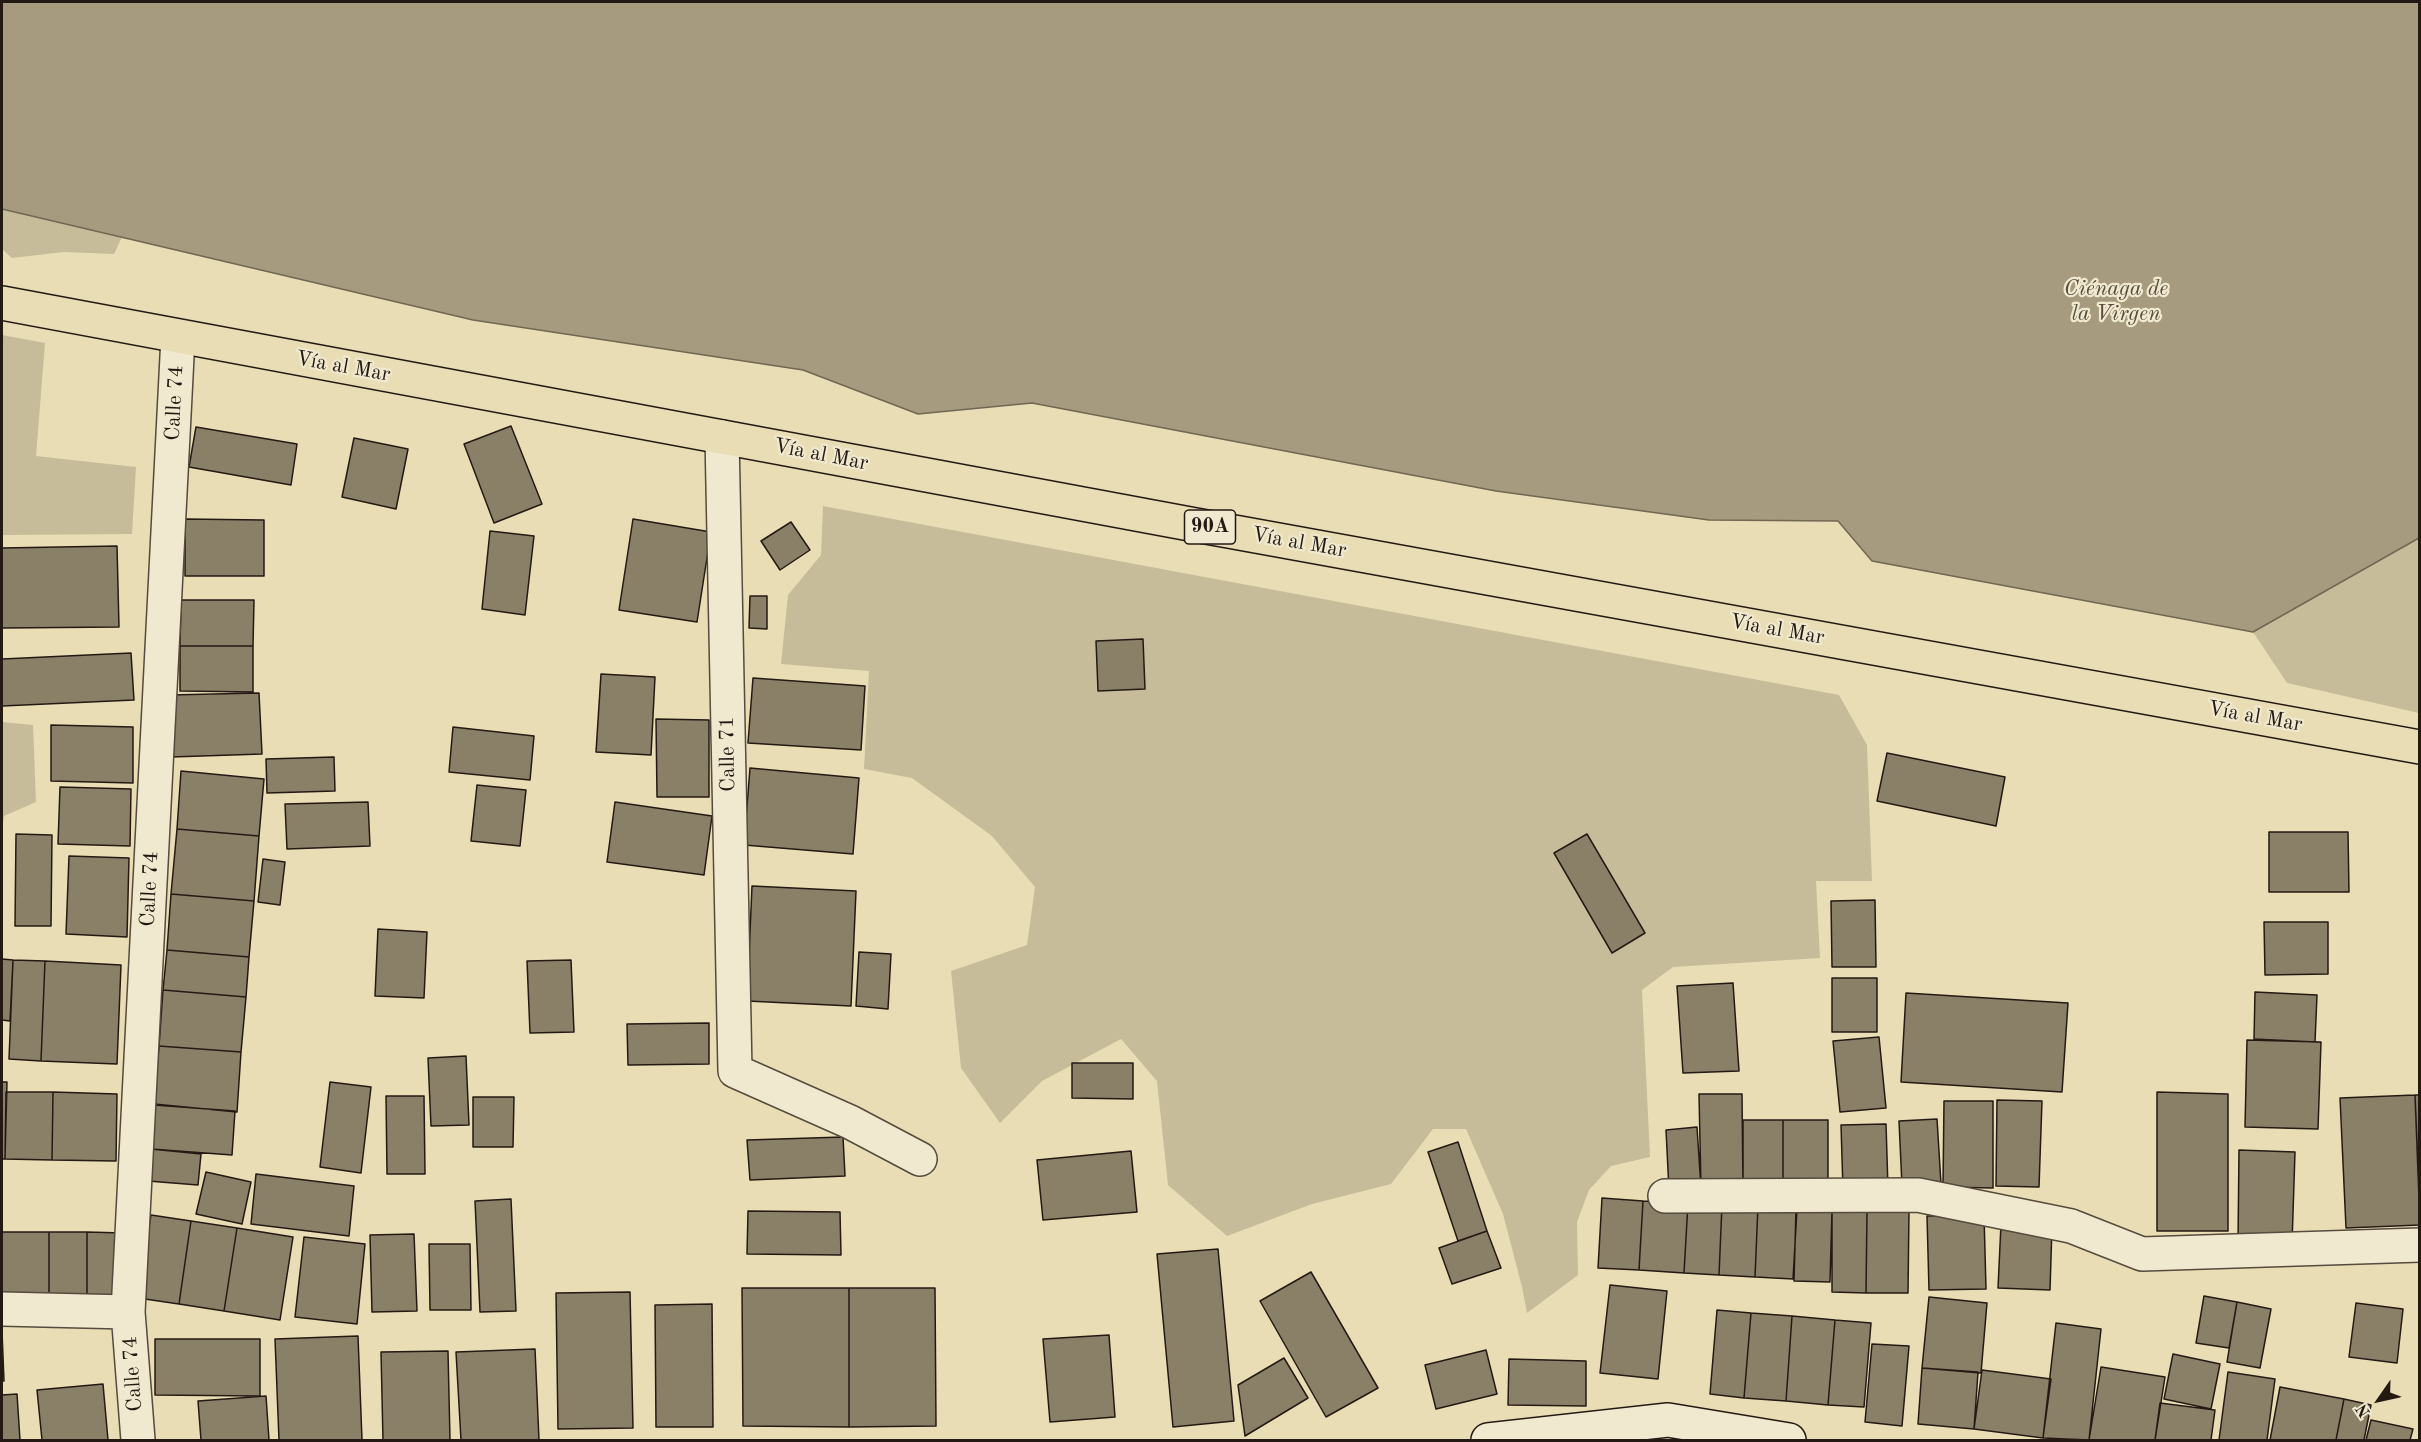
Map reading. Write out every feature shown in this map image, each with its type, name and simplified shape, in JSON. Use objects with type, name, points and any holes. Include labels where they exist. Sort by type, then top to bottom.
[{"type":"highway","name":"Vía al Mar","points":[[2,303],[2420,747]]},
{"type":"street","name":"Calle 74","points":[[138,1440],[128,1312],[178,337]]},
{"type":"street","name":"Calle 71","points":[[722,437],[735,1071],[850,1122],[920,1159]]},
{"type":"street","points":[[1665,1196],[1918,1195],[2072,1226],[2142,1254],[2420,1245]]},
{"type":"street","points":[[2,1309],[128,1312]]},
{"type":"street","points":[[1488,1440],[1668,1420],[1789,1440]]},
{"type":"shaded area","points":[[2,209],[122,237],[114,254],[64,252],[12,258],[2,249]]},
{"type":"shaded area","points":[[2,335],[45,343],[36,456],[136,467],[132,534],[2,535]]},
{"type":"shaded area","points":[[823,506],[1839,695],[1867,745],[1872,881],[1816,881],[1820,958],[1673,967],[1642,990],[1650,1157],[1611,1166],[1589,1190],[1577,1222],[1578,1275],[1527,1313],[1503,1214],[1466,1129],[1433,1129],[1391,1184],[1312,1204],[1227,1236],[1168,1185],[1157,1081],[1121,1039],[1042,1081],[1000,1123],[961,1068],[951,971],[1027,945],[1035,887],[992,836],[912,778],[864,769],[869,671],[781,664],[788,595],[821,555]]},
{"type":"shaded area","points":[[2419,538],[2419,713],[2287,683],[2253,632]]},
{"type":"shaded area","points":[[2,722],[33,725],[36,802],[4,816],[2,831]]},
{"type":"water","name":"Ciénaga de la Virgen","points":[[2,2],[2419,2],[2419,538],[2253,632],[1872,561],[1838,521],[1709,520],[1496,491],[1032,403],[918,414],[803,370],[473,320],[2,209]]},
{"type":"building","points":[[511,426],[542,504],[494,523],[464,444]]},
{"type":"building","points":[[196,427],[297,444],[291,485],[189,467]]},
{"type":"building","points":[[354,438],[408,449],[396,509],[342,497]]},
{"type":"building","points":[[185,519],[264,520],[264,576],[185,576]]},
{"type":"building","points":[[633,519],[711,532],[697,622],[619,610]]},
{"type":"building","points":[[791,522],[810,550],[780,570],[761,541]]},
{"type":"building","points":[[490,531],[534,536],[525,615],[482,609]]},
{"type":"building","points":[[117,546],[119,627],[2,628],[2,548]]},
{"type":"building","points":[[750,596],[767,596],[767,629],[749,628]]},
{"type":"building","points":[[181,600],[254,600],[253,646],[180,646]]},
{"type":"building","points":[[1143,639],[1145,689],[1098,691],[1096,641]]},
{"type":"building","points":[[180,646],[253,646],[253,692],[180,691]]},
{"type":"building","points":[[131,653],[134,700],[2,706],[2,659]]},
{"type":"building","points":[[601,674],[655,677],[651,755],[596,752]]},
{"type":"building","points":[[753,678],[865,686],[861,750],[748,743]]},
{"type":"building","points":[[259,693],[262,754],[171,757],[169,695]]},
{"type":"building","points":[[656,719],[709,720],[709,797],[657,797]]},
{"type":"building","points":[[51,725],[133,727],[133,783],[51,781]]},
{"type":"building","points":[[453,727],[534,736],[530,780],[449,772]]},
{"type":"building","points":[[1887,753],[2005,777],[1996,826],[1877,801]]},
{"type":"building","points":[[334,757],[335,791],[267,793],[266,759]]},
{"type":"building","points":[[750,768],[859,778],[853,854],[744,845]]},
{"type":"building","points":[[181,771],[264,779],[259,836],[177,829]]},
{"type":"building","points":[[477,785],[526,790],[520,846],[471,841]]},
{"type":"building","points":[[60,787],[131,789],[130,846],[58,844]]},
{"type":"building","points":[[368,802],[370,846],[287,849],[285,804]]},
{"type":"building","points":[[615,802],[712,816],[704,875],[607,862]]},
{"type":"building","points":[[177,829],[259,836],[254,901],[171,894]]},
{"type":"building","points":[[2269,832],[2348,832],[2349,892],[2269,892]]},
{"type":"building","points":[[16,834],[52,835],[51,926],[15,926]]},
{"type":"building","points":[[1587,834],[1645,933],[1612,953],[1554,853]]},
{"type":"building","points":[[69,856],[129,858],[127,937],[66,934]]},
{"type":"building","points":[[263,859],[285,862],[280,905],[258,902]]},
{"type":"building","points":[[752,886],[856,891],[851,1006],[747,1001]]},
{"type":"building","points":[[171,894],[254,901],[249,957],[167,950]]},
{"type":"building","points":[[1875,900],[1876,967],[1832,967],[1831,901]]},
{"type":"building","points":[[2264,922],[2328,922],[2328,974],[2265,975]]},
{"type":"building","points":[[378,929],[427,932],[424,998],[375,996]]},
{"type":"building","points":[[167,950],[249,957],[246,997],[163,990]]},
{"type":"building","points":[[859,952],[891,954],[888,1009],[856,1006]]},
{"type":"building","points":[[2,959],[13,960],[10,1021],[2,1020]]},
{"type":"building","points":[[13,960],[45,961],[41,1061],[9,1059]]},
{"type":"building","points":[[571,960],[574,1032],[530,1033],[527,961]]},
{"type":"building","points":[[45,961],[121,965],[117,1064],[41,1061]]},
{"type":"building","points":[[1832,978],[1877,978],[1877,1032],[1832,1032]]},
{"type":"building","points":[[1733,983],[1739,1071],[1683,1073],[1677,986]]},
{"type":"building","points":[[163,990],[246,997],[241,1052],[159,1046]]},
{"type":"building","points":[[2255,992],[2317,995],[2315,1042],[2254,1039]]},
{"type":"building","points":[[1906,993],[2068,1003],[2062,1092],[1901,1082]]},
{"type":"building","points":[[709,1023],[709,1064],[628,1065],[627,1024]]},
{"type":"building","points":[[1879,1037],[1886,1108],[1840,1112],[1833,1041]]},
{"type":"building","points":[[2247,1040],[2321,1042],[2318,1129],[2245,1127]]},
{"type":"building","points":[[159,1046],[241,1052],[237,1112],[154,1104]]},
{"type":"building","points":[[466,1056],[469,1125],[431,1126],[428,1058]]},
{"type":"building","points":[[1072,1063],[1133,1063],[1133,1099],[1072,1098]]},
{"type":"building","points":[[2,1082],[7,1082],[5,1159],[2,1159]]},
{"type":"building","points":[[330,1082],[371,1087],[361,1173],[320,1167]]},
{"type":"building","points":[[6,1092],[53,1092],[52,1160],[5,1159]]},
{"type":"building","points":[[53,1092],[117,1094],[116,1161],[52,1160]]},
{"type":"building","points":[[2157,1092],[2228,1094],[2228,1231],[2157,1231]]},
{"type":"building","points":[[1699,1094],[1742,1094],[1743,1188],[1701,1188]]},
{"type":"building","points":[[2415,1095],[2420,1225],[2346,1228],[2340,1098]]},
{"type":"building","points":[[2415,1095],[2420,1095],[2420,1212]]},
{"type":"building","points":[[386,1096],[424,1096],[425,1174],[387,1174]]},
{"type":"building","points":[[473,1097],[514,1097],[513,1147],[473,1147]]},
{"type":"building","points":[[1997,1100],[2042,1101],[2039,1187],[1996,1186]]},
{"type":"building","points":[[1944,1101],[1993,1101],[1993,1188],[1943,1187]]},
{"type":"building","points":[[154,1105],[235,1111],[232,1155],[151,1149]]},
{"type":"building","points":[[1937,1119],[1941,1184],[1902,1186],[1899,1121]]},
{"type":"building","points":[[1743,1120],[1783,1120],[1783,1189],[1743,1188]]},
{"type":"building","points":[[1783,1120],[1828,1120],[1828,1189],[1783,1189]]},
{"type":"building","points":[[1886,1124],[1888,1188],[1843,1190],[1841,1125]]},
{"type":"building","points":[[1697,1127],[1701,1188],[1669,1190],[1666,1130]]},
{"type":"building","points":[[843,1137],[845,1176],[750,1180],[747,1140]]},
{"type":"building","points":[[1458,1142],[1487,1231],[1458,1241],[1428,1152]]},
{"type":"building","points":[[151,1149],[201,1154],[198,1185],[148,1181]]},
{"type":"building","points":[[2239,1150],[2295,1152],[2292,1244],[2238,1242]]},
{"type":"building","points":[[1131,1151],[1137,1212],[1043,1220],[1037,1160]]},
{"type":"building","points":[[206,1172],[251,1182],[242,1224],[196,1214]]},
{"type":"building","points":[[256,1174],[354,1186],[349,1236],[251,1224]]},
{"type":"building","points":[[1602,1198],[1643,1201],[1639,1270],[1598,1268]]},
{"type":"building","points":[[511,1199],[516,1311],[480,1312],[475,1201]]},
{"type":"building","points":[[1643,1201],[1688,1203],[1684,1273],[1639,1270]]},
{"type":"building","points":[[1688,1203],[1722,1205],[1719,1275],[1684,1273]]},
{"type":"building","points":[[1722,1205],[1758,1206],[1755,1277],[1719,1275]]},
{"type":"building","points":[[1758,1206],[1797,1209],[1793,1279],[1755,1277]]},
{"type":"building","points":[[1796,1209],[1832,1210],[1830,1282],[1794,1281]]},
{"type":"building","points":[[1832,1210],[1867,1211],[1866,1293],[1832,1292]]},
{"type":"building","points":[[748,1211],[840,1212],[841,1255],[747,1254]]},
{"type":"building","points":[[1867,1211],[1909,1211],[1908,1293],[1866,1293]]},
{"type":"building","points":[[151,1215],[191,1221],[179,1304],[138,1298]]},
{"type":"building","points":[[1984,1215],[1986,1289],[1929,1290],[1927,1216]]},
{"type":"building","points":[[191,1221],[237,1228],[224,1311],[179,1304]]},
{"type":"building","points":[[2001,1224],[2052,1226],[2050,1290],[1998,1288]]},
{"type":"building","points":[[237,1228],[293,1237],[280,1320],[224,1311]]},
{"type":"building","points":[[1487,1231],[1501,1268],[1452,1284],[1439,1248]]},
{"type":"building","points":[[2,1232],[49,1232],[49,1302],[2,1302]]},
{"type":"building","points":[[49,1232],[87,1232],[87,1303],[49,1302]]},
{"type":"building","points":[[87,1232],[122,1233],[121,1303],[87,1303]]},
{"type":"building","points":[[414,1234],[417,1311],[372,1312],[370,1235]]},
{"type":"building","points":[[304,1237],[365,1244],[357,1324],[295,1317]]},
{"type":"building","points":[[429,1244],[470,1244],[471,1310],[430,1310]]},
{"type":"building","points":[[1218,1249],[1234,1421],[1173,1427],[1157,1254]]},
{"type":"building","points":[[1311,1272],[1378,1388],[1326,1417],[1260,1301]]},
{"type":"building","points":[[1610,1285],[1667,1291],[1658,1379],[1600,1373]]},
{"type":"building","points":[[742,1288],[849,1288],[849,1427],[743,1426]]},
{"type":"building","points":[[849,1288],[935,1288],[936,1426],[849,1427]]},
{"type":"building","points":[[630,1292],[633,1428],[558,1429],[556,1293]]},
{"type":"building","points":[[2204,1296],[2237,1302],[2229,1348],[2196,1343]]},
{"type":"building","points":[[1929,1297],[1987,1303],[1981,1373],[1922,1368]]},
{"type":"building","points":[[2237,1302],[2271,1309],[2260,1368],[2227,1362]]},
{"type":"building","points":[[2356,1303],[2403,1309],[2397,1363],[2349,1357]]},
{"type":"building","points":[[712,1304],[713,1427],[656,1427],[655,1305]]},
{"type":"building","points":[[1717,1310],[1751,1313],[1744,1398],[1710,1394]]},
{"type":"building","points":[[1751,1313],[1792,1316],[1786,1401],[1744,1398]]},
{"type":"building","points":[[1792,1316],[1835,1320],[1828,1405],[1786,1401]]},
{"type":"building","points":[[1835,1320],[1871,1323],[1864,1407],[1828,1405]]},
{"type":"building","points":[[2056,1323],[2101,1329],[2089,1440],[2043,1438]]},
{"type":"building","points":[[2,1331],[4,1381],[2,1381]]},
{"type":"building","points":[[1109,1335],[1115,1417],[1050,1422],[1043,1339]]},
{"type":"building","points":[[358,1336],[362,1440],[279,1440],[275,1339]]},
{"type":"building","points":[[155,1339],[260,1339],[260,1396],[155,1395]]},
{"type":"building","points":[[1872,1344],[1909,1346],[1902,1426],[1865,1422]]},
{"type":"building","points":[[535,1349],[539,1440],[461,1440],[456,1352]]},
{"type":"building","points":[[1486,1350],[1497,1394],[1436,1409],[1425,1365]]},
{"type":"building","points":[[448,1351],[450,1440],[383,1440],[381,1352]]},
{"type":"building","points":[[2173,1354],[2220,1364],[2211,1409],[2164,1399]]},
{"type":"building","points":[[1284,1358],[1308,1398],[1245,1436],[1238,1385]]},
{"type":"building","points":[[1509,1359],[1586,1361],[1586,1406],[1508,1405]]},
{"type":"building","points":[[2101,1367],[2165,1377],[2155,1440],[2089,1440]]},
{"type":"building","points":[[1922,1368],[1978,1372],[1974,1429],[1918,1424]]},
{"type":"building","points":[[1982,1370],[2051,1379],[2043,1438],[1974,1429]]},
{"type":"building","points":[[2228,1372],[2275,1379],[2267,1440],[2219,1440]]},
{"type":"building","points":[[103,1384],[108,1440],[42,1440],[37,1390]]},
{"type":"building","points":[[2280,1387],[2344,1399],[2336,1440],[2270,1440]]},
{"type":"building","points":[[17,1394],[20,1440],[2,1440],[2,1395]]},
{"type":"building","points":[[266,1396],[269,1440],[201,1440],[198,1401]]},
{"type":"building","points":[[2344,1399],[2371,1405],[2364,1440],[2336,1440]]},
{"type":"building","points":[[2160,1403],[2215,1410],[2211,1440],[2155,1440]]},
{"type":"building","points":[[2371,1420],[2413,1429],[2410,1440],[2366,1440]]}]
